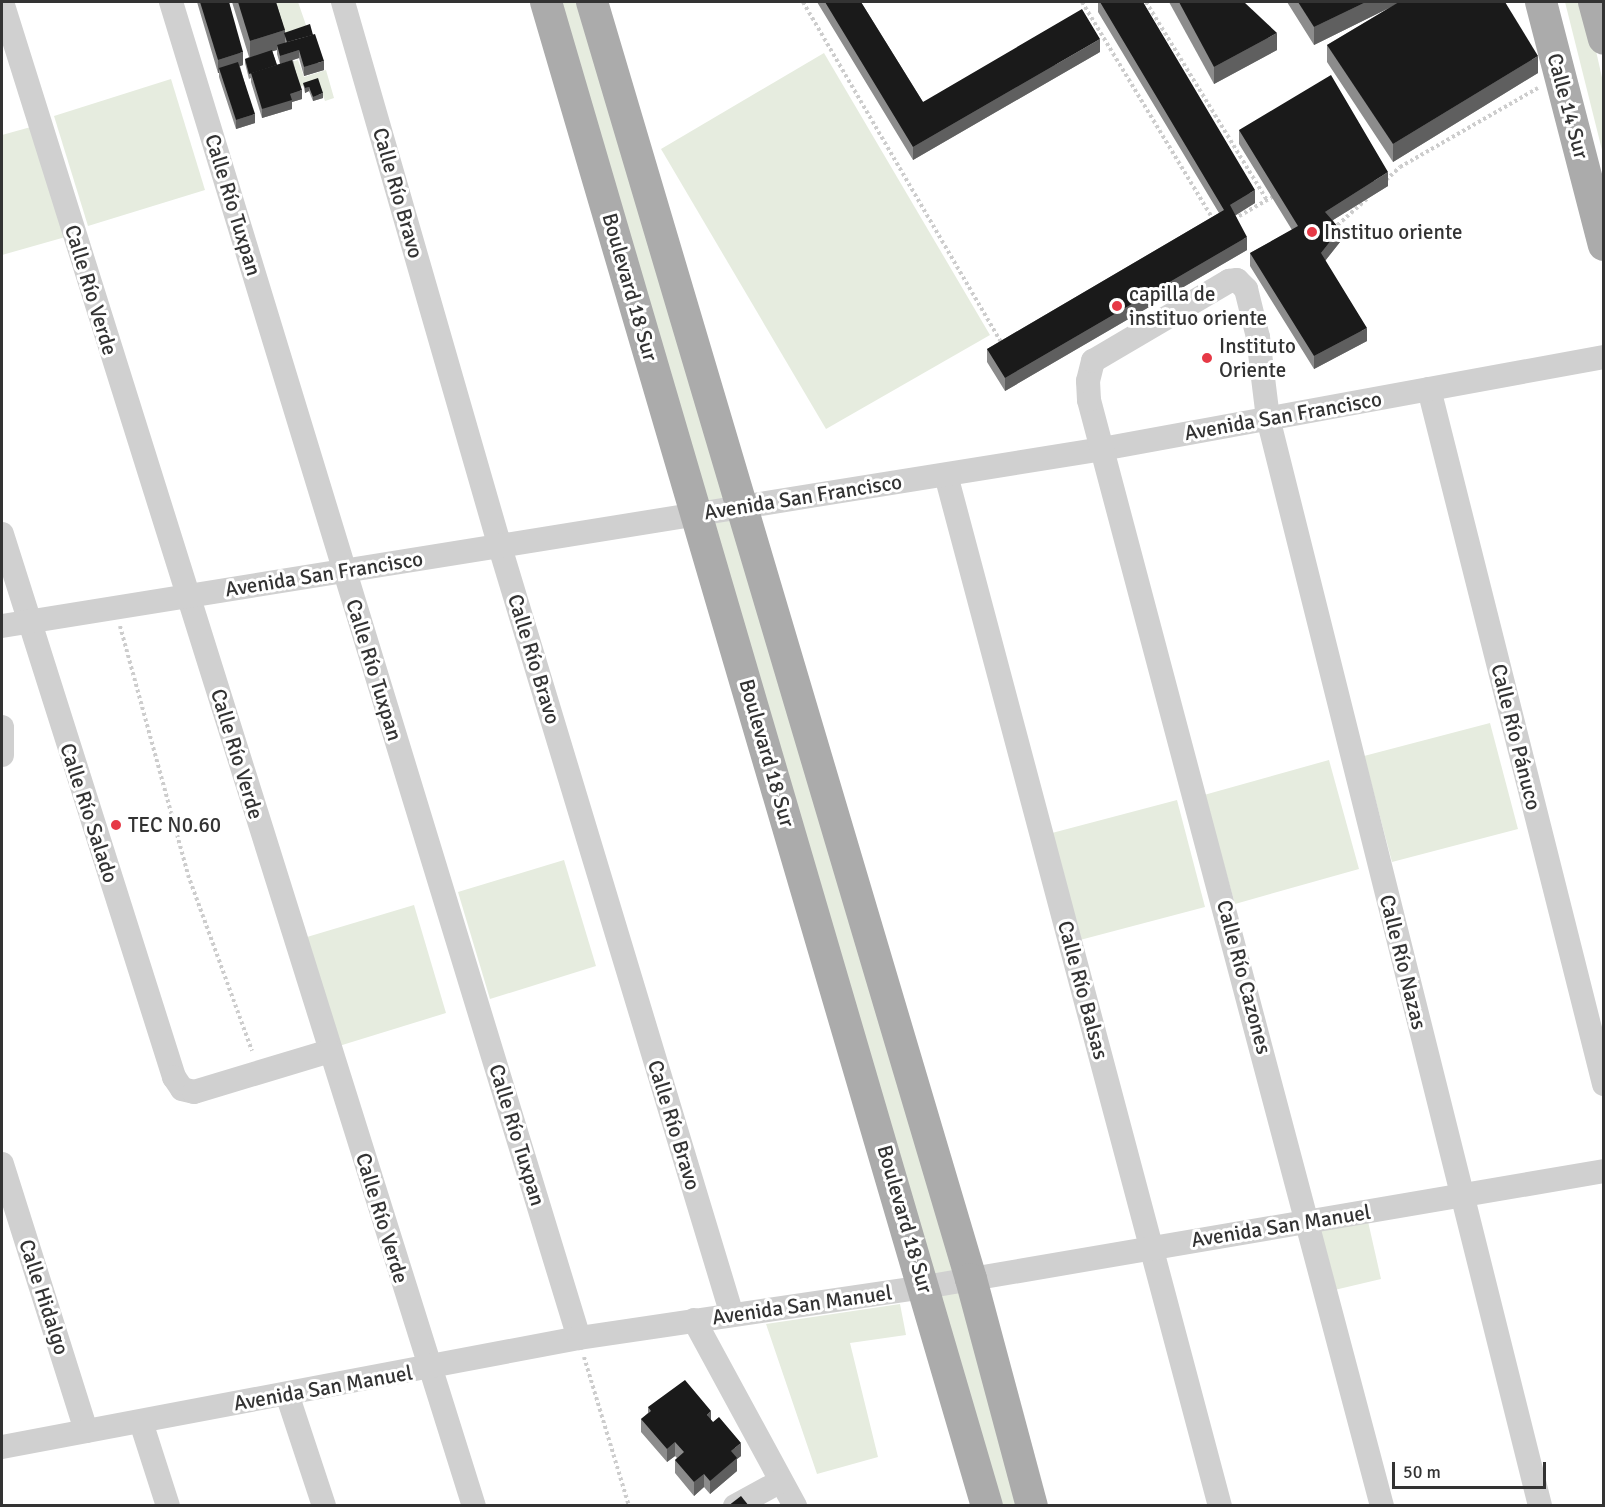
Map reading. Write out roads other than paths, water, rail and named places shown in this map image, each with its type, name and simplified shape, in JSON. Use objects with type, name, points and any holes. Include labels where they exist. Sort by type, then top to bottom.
[{"type":"main road","name":"Boulevard 18 Sur","points":[[546,2],[986,1501]]},
{"type":"main road","name":"Boulevard 18 Sur","points":[[592,2],[971,1279],[1029,1495]]},
{"type":"main road","name":"Calle 14 Sur","points":[[1541,2],[1559,80],[1604,245]]},
{"type":"main road","points":[[1594,2],[1604,39]]},
{"type":"main road","points":[[1583,162],[1604,190]]},
{"type":"main road","points":[[957,1402],[1000,1388]]},
{"type":"main road","points":[[986,1501],[1029,1495]]},
{"type":"street","name":"Calle Río Verde","points":[[2,2],[474,1506]]},
{"type":"street","name":"Calle Río Tuxpan","points":[[171,2],[579,1338]]},
{"type":"street","name":"Calle Río Bravo","points":[[343,2],[500,548],[732,1315]]},
{"type":"street","name":"Calle Río Nazas","points":[[1102,449],[1089,400],[1088,381],[1093,361],[1229,281],[1237,280],[1246,289],[1258,337],[1268,418],[1540,1506]]},
{"type":"street","name":"Avenida San Francisco","points":[[2,626],[344,570],[500,548],[696,513],[1102,449],[1604,357]]},
{"type":"street","name":"Calle Río Pánuco","points":[[1429,390],[1604,1084]]},
{"type":"street","name":"Calle Río Cazones","points":[[1102,449],[1310,1221],[1382,1506]]},
{"type":"street","name":"Calle Río Balsas","points":[[946,475],[1220,1506]]},
{"type":"street","name":"Calle Río Salado","points":[[2,534],[174,1077],[182,1089],[194,1092],[330,1051]]},
{"type":"street","points":[[2,727],[2,755]]},
{"type":"street","name":"Calle Hidalgo","points":[[2,1164],[86,1431]]},
{"type":"street","name":"Avenida San Manuel","points":[[2,1447],[579,1338],[925,1287],[1604,1172]]},
{"type":"street","points":[[694,1320],[795,1506]]},
{"type":"street","points":[[287,1394],[324,1506]]},
{"type":"street","points":[[141,1422],[168,1506]]},
{"type":"street","points":[[735,1506],[781,1481]]},
{"type":"place","name":"Instituo oriente","points":[[1312,232]]},
{"type":"place","name":"capilla de instituo oriente","points":[[1117,306]]},
{"type":"place","name":"Instituto Oriente","points":[[1207,358]]},
{"type":"place","name":"TEC N0.60","points":[[116,825]]}]
